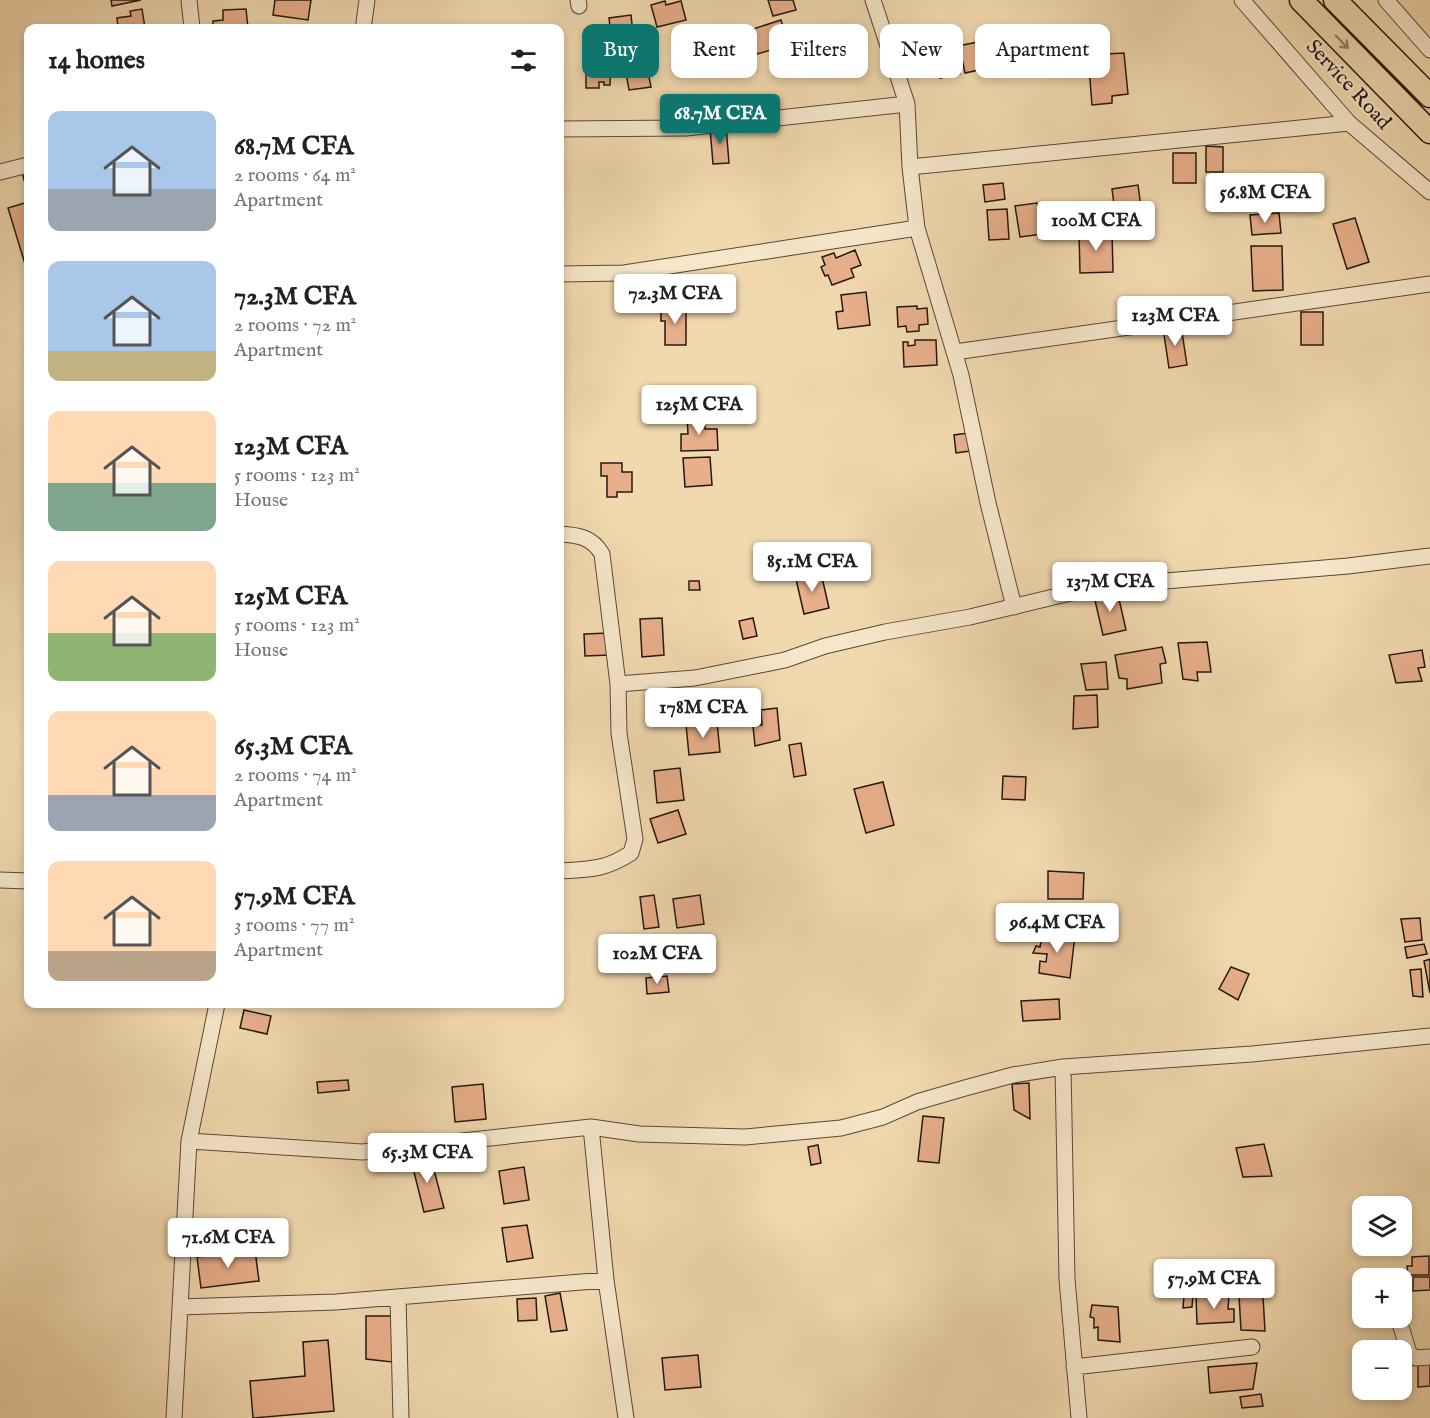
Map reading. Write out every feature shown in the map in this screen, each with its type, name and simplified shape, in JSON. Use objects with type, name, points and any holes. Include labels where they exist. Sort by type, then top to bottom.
[{"type":"main road","points":[[1301,0],[1430,132]]},
{"type":"main road","points":[[1335,0],[1430,96]]},
{"type":"street","points":[[189,0],[192,24]]},
{"type":"street","points":[[364,22],[367,0]]},
{"type":"street","points":[[873,0],[906,104],[917,228],[955,352],[1014,608]]},
{"type":"street","name":"Service Road","points":[[1242,0],[1349,123],[1430,192]]},
{"type":"street","points":[[1386,0],[1430,50]]},
{"type":"street","points":[[564,129],[686,128],[906,104]]},
{"type":"street","points":[[910,167],[1349,123]]},
{"type":"street","points":[[0,172],[24,166]]},
{"type":"street","points":[[564,274],[624,273],[917,228]]},
{"type":"street","points":[[955,352],[1430,284]]},
{"type":"street","points":[[564,534],[589,540],[598,547],[602,555],[618,684],[619,733],[635,839],[631,853],[618,862],[600,868],[564,871]]},
{"type":"street","points":[[618,684],[695,678],[785,660],[825,646],[885,632],[1014,608],[1070,593],[1141,583],[1348,566],[1430,556]]},
{"type":"street","points":[[0,880],[24,881]]},
{"type":"street","points":[[174,1418],[189,1141],[216,1008]]},
{"type":"street","points":[[189,1141],[362,1152],[591,1127],[639,1134],[745,1137],[841,1128],[883,1117],[917,1102],[965,1088],[1064,1067],[1252,1054],[1430,1036]]},
{"type":"street","points":[[1064,1067],[1066,1279],[1079,1418]]},
{"type":"street","points":[[591,1127],[606,1280],[626,1418]]},
{"type":"street","points":[[180,1307],[336,1302],[606,1280]]},
{"type":"street","points":[[398,1297],[401,1418]]},
{"type":"street","points":[[1401,1328],[1409,1353],[1416,1358],[1430,1357]]},
{"type":"street","points":[[1074,1367],[1252,1347]]},
{"type":"building","points":[[111,0],[141,0],[112,6]]},
{"type":"building","points":[[275,0],[311,0],[308,20],[273,15]]},
{"type":"building","points":[[768,0],[793,0],[796,10],[773,16]]},
{"type":"building","points":[[665,1],[666,5],[681,1],[686,20],[659,27],[651,5]]},
{"type":"building","points":[[142,9],[144,24],[118,24],[117,18],[131,16],[130,11]]},
{"type":"building","points":[[246,9],[248,24],[213,24],[213,21],[223,20],[223,10]]},
{"type":"building","points":[[631,15],[632,24],[610,24],[609,18]]},
{"type":"building","points":[[781,20],[782,24],[769,24],[769,51],[757,54],[757,28]]},
{"type":"building","points":[[975,43],[975,71],[965,73],[963,45]]},
{"type":"building","points":[[1124,53],[1128,94],[1112,96],[1112,103],[1092,105],[1090,78],[1110,78],[1110,54]]},
{"type":"building","points":[[586,78],[610,78],[610,85],[599,82],[599,88],[586,88]]},
{"type":"building","points":[[627,78],[649,78],[651,87],[629,90]]},
{"type":"building","points":[[726,126],[729,163],[713,164],[710,128]]},
{"type":"building","points":[[1206,146],[1223,147],[1223,172],[1206,172]]},
{"type":"building","points":[[1173,153],[1196,153],[1196,183],[1173,183]]},
{"type":"building","points":[[1003,183],[1005,199],[985,202],[983,185]]},
{"type":"building","points":[[1138,185],[1143,223],[1117,227],[1112,189]]},
{"type":"building","points":[[24,203],[24,261],[8,208]]},
{"type":"building","points":[[1037,203],[1042,234],[1020,237],[1015,206]]},
{"type":"building","points":[[1007,209],[1009,239],[989,240],[987,210]]},
{"type":"building","points":[[1279,213],[1281,233],[1252,235],[1250,215]]},
{"type":"building","points":[[1355,218],[1369,262],[1347,269],[1333,224]]},
{"type":"building","points":[[1112,232],[1113,272],[1080,273],[1079,233]]},
{"type":"building","points":[[1251,246],[1282,246],[1283,290],[1253,291]]},
{"type":"building","points":[[855,250],[861,265],[851,269],[854,277],[832,285],[828,275],[825,276],[821,267],[825,265],[822,257],[834,253],[836,258]]},
{"type":"building","points":[[866,292],[870,325],[838,329],[836,312],[843,311],[841,295]]},
{"type":"building","points":[[661,306],[686,306],[686,345],[665,345],[665,321],[661,321]]},
{"type":"building","points":[[917,306],[917,309],[927,308],[928,324],[919,325],[919,331],[907,332],[906,326],[898,327],[897,307]]},
{"type":"building","points":[[1301,312],[1323,312],[1323,345],[1301,345]]},
{"type":"building","points":[[1181,326],[1187,365],[1169,368],[1163,328]]},
{"type":"building","points":[[915,340],[936,340],[937,365],[904,367],[903,342],[908,342],[908,346],[915,345]]},
{"type":"building","points":[[705,415],[705,429],[717,429],[718,450],[681,451],[681,434],[688,434],[687,416]]},
{"type":"building","points":[[968,433],[970,451],[956,453],[954,435]]},
{"type":"building","points":[[710,457],[712,485],[685,487],[683,458]]},
{"type":"building","points":[[601,463],[622,463],[622,472],[632,472],[632,492],[617,492],[617,497],[607,497],[607,476],[601,476]]},
{"type":"building","points":[[821,573],[829,608],[804,614],[796,579]]},
{"type":"building","points":[[689,581],[699,581],[700,590],[689,590]]},
{"type":"building","points":[[1117,590],[1126,630],[1103,635],[1094,596]]},
{"type":"building","points":[[662,618],[664,655],[642,657],[640,619]]},
{"type":"building","points":[[753,618],[757,636],[743,639],[739,621]]},
{"type":"building","points":[[609,633],[610,655],[585,656],[584,634]]},
{"type":"building","points":[[1207,642],[1211,672],[1197,672],[1198,681],[1183,679],[1178,643]]},
{"type":"building","points":[[1162,647],[1166,663],[1160,664],[1162,683],[1127,689],[1127,679],[1119,678],[1115,655]]},
{"type":"building","points":[[1422,650],[1425,667],[1418,668],[1422,681],[1396,683],[1389,655]]},
{"type":"building","points":[[1106,662],[1108,689],[1086,690],[1081,664]]},
{"type":"building","points":[[675,680],[683,712],[666,717],[658,685]]},
{"type":"building","points":[[1097,695],[1098,727],[1073,729],[1074,696]]},
{"type":"building","points":[[777,708],[780,740],[755,746],[753,726],[762,725],[761,710]]},
{"type":"building","points":[[717,722],[720,752],[689,755],[686,725]]},
{"type":"building","points":[[801,743],[806,775],[794,777],[789,745]]},
{"type":"building","points":[[680,768],[684,800],[657,803],[654,771]]},
{"type":"building","points":[[1003,776],[1026,777],[1025,800],[1002,799]]},
{"type":"building","points":[[883,782],[894,825],[866,833],[854,789]]},
{"type":"building","points":[[678,810],[686,834],[658,843],[650,819]]},
{"type":"building","points":[[1048,871],[1084,873],[1083,899],[1048,899]]},
{"type":"building","points":[[654,895],[659,927],[644,929],[640,897]]},
{"type":"building","points":[[700,895],[704,924],[677,928],[673,899]]},
{"type":"building","points":[[1420,918],[1422,940],[1405,942],[1401,919]]},
{"type":"building","points":[[1043,931],[1075,935],[1070,978],[1039,973],[1040,961],[1046,962],[1047,954],[1033,953],[1036,946],[1040,947]]},
{"type":"building","points":[[1424,944],[1427,954],[1407,958],[1405,947]]},
{"type":"building","points":[[1430,959],[1430,993],[1424,961]]},
{"type":"building","points":[[1231,967],[1249,974],[1238,1000],[1219,989]]},
{"type":"building","points":[[1421,969],[1423,997],[1413,996],[1410,970]]},
{"type":"building","points":[[667,976],[669,992],[647,994],[646,978]]},
{"type":"building","points":[[1059,999],[1060,1019],[1023,1021],[1021,1001]]},
{"type":"building","points":[[244,1010],[271,1016],[267,1034],[240,1028]]},
{"type":"building","points":[[348,1080],[349,1090],[318,1093],[317,1082]]},
{"type":"building","points":[[1029,1083],[1030,1119],[1014,1110],[1012,1084]]},
{"type":"building","points":[[483,1084],[486,1119],[455,1122],[452,1087]]},
{"type":"building","points":[[923,1116],[944,1118],[939,1163],[918,1161]]},
{"type":"building","points":[[1264,1144],[1272,1176],[1243,1177],[1236,1148]]},
{"type":"building","points":[[818,1145],[821,1163],[811,1165],[808,1147]]},
{"type":"building","points":[[430,1155],[444,1208],[424,1212],[411,1160]]},
{"type":"building","points":[[524,1167],[529,1200],[504,1204],[499,1171]]},
{"type":"building","points":[[527,1225],[533,1258],[507,1262],[502,1228]]},
{"type":"building","points":[[255,1250],[259,1281],[201,1288],[197,1257]]},
{"type":"building","points":[[1429,1256],[1429,1275],[1412,1275],[1412,1268],[1407,1266],[1412,1266],[1412,1257]]},
{"type":"building","points":[[1413,1277],[1430,1277],[1430,1290],[1413,1291]]},
{"type":"building","points":[[560,1293],[567,1330],[551,1332],[545,1296]]},
{"type":"building","points":[[1193,1295],[1192,1307],[1183,1308],[1184,1296]]},
{"type":"building","points":[[1229,1295],[1228,1309],[1234,1309],[1234,1322],[1197,1324],[1196,1296]]},
{"type":"building","points":[[1239,1296],[1263,1296],[1265,1331],[1241,1330]]},
{"type":"building","points":[[536,1298],[537,1320],[518,1321],[517,1299]]},
{"type":"building","points":[[1092,1305],[1118,1307],[1120,1342],[1098,1340],[1098,1327],[1094,1328],[1094,1318],[1090,1317]]},
{"type":"building","points":[[366,1316],[392,1316],[392,1362],[366,1359]]},
{"type":"building","points":[[328,1340],[334,1411],[253,1418],[250,1381],[305,1376],[303,1342]]},
{"type":"building","points":[[698,1355],[701,1387],[665,1390],[662,1358]]},
{"type":"building","points":[[1257,1363],[1253,1389],[1210,1393],[1208,1367]]},
{"type":"building","points":[[1430,1364],[1430,1386],[1418,1387],[1418,1365]]},
{"type":"building","points":[[1261,1394],[1263,1406],[1242,1408],[1240,1397]]}]
